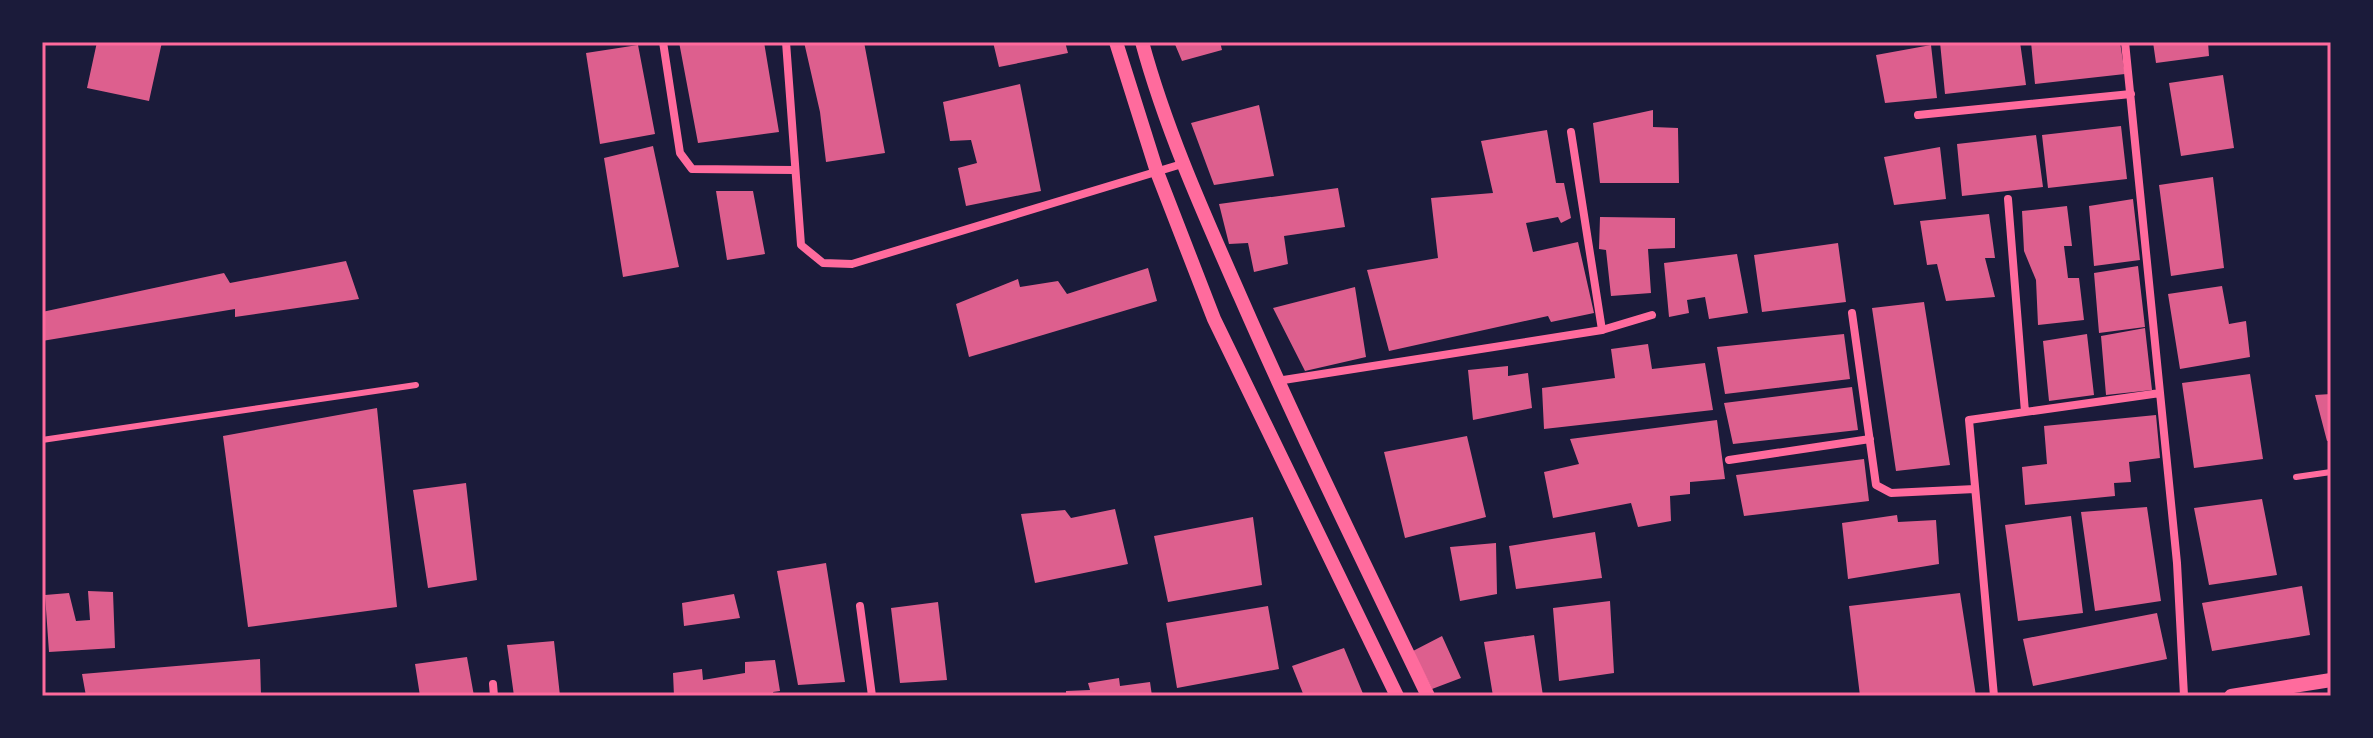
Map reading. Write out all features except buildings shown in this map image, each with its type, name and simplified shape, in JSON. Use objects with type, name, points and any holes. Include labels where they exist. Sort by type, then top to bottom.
[{"type":"street","points":[[663,42],[680,153],[692,169],[795,170]]},
{"type":"street","points":[[786,42],[801,245],[823,263],[852,264],[1182,164]]},
{"type":"street","points":[[1116,42],[1157,172],[1222,337],[1397,696]]},
{"type":"street","points":[[1142,42],[1155,90],[1182,164],[1277,381],[1428,696]]},
{"type":"street","points":[[2125,42],[2177,563],[2184,696]]},
{"type":"street","points":[[1918,115],[2131,94]]},
{"type":"street","points":[[1571,132],[1602,330]]},
{"type":"street","points":[[2008,199],[2025,412]]},
{"type":"street","points":[[1852,313],[1876,485],[1891,493],[1975,489]]},
{"type":"street","points":[[1277,381],[1602,330],[1652,315]]},
{"type":"street","points":[[1994,696],[1969,420],[2160,393]]},
{"type":"street","points":[[1729,460],[1870,439]]},
{"type":"street","points":[[860,606],[872,696]]},
{"type":"street","points":[[2231,696],[2331,680]]},
{"type":"street","points":[[493,684],[494,696]]},
{"type":"lane","points":[[42,440],[416,385]]},
{"type":"lane","points":[[2296,477],[2331,472]]}]
